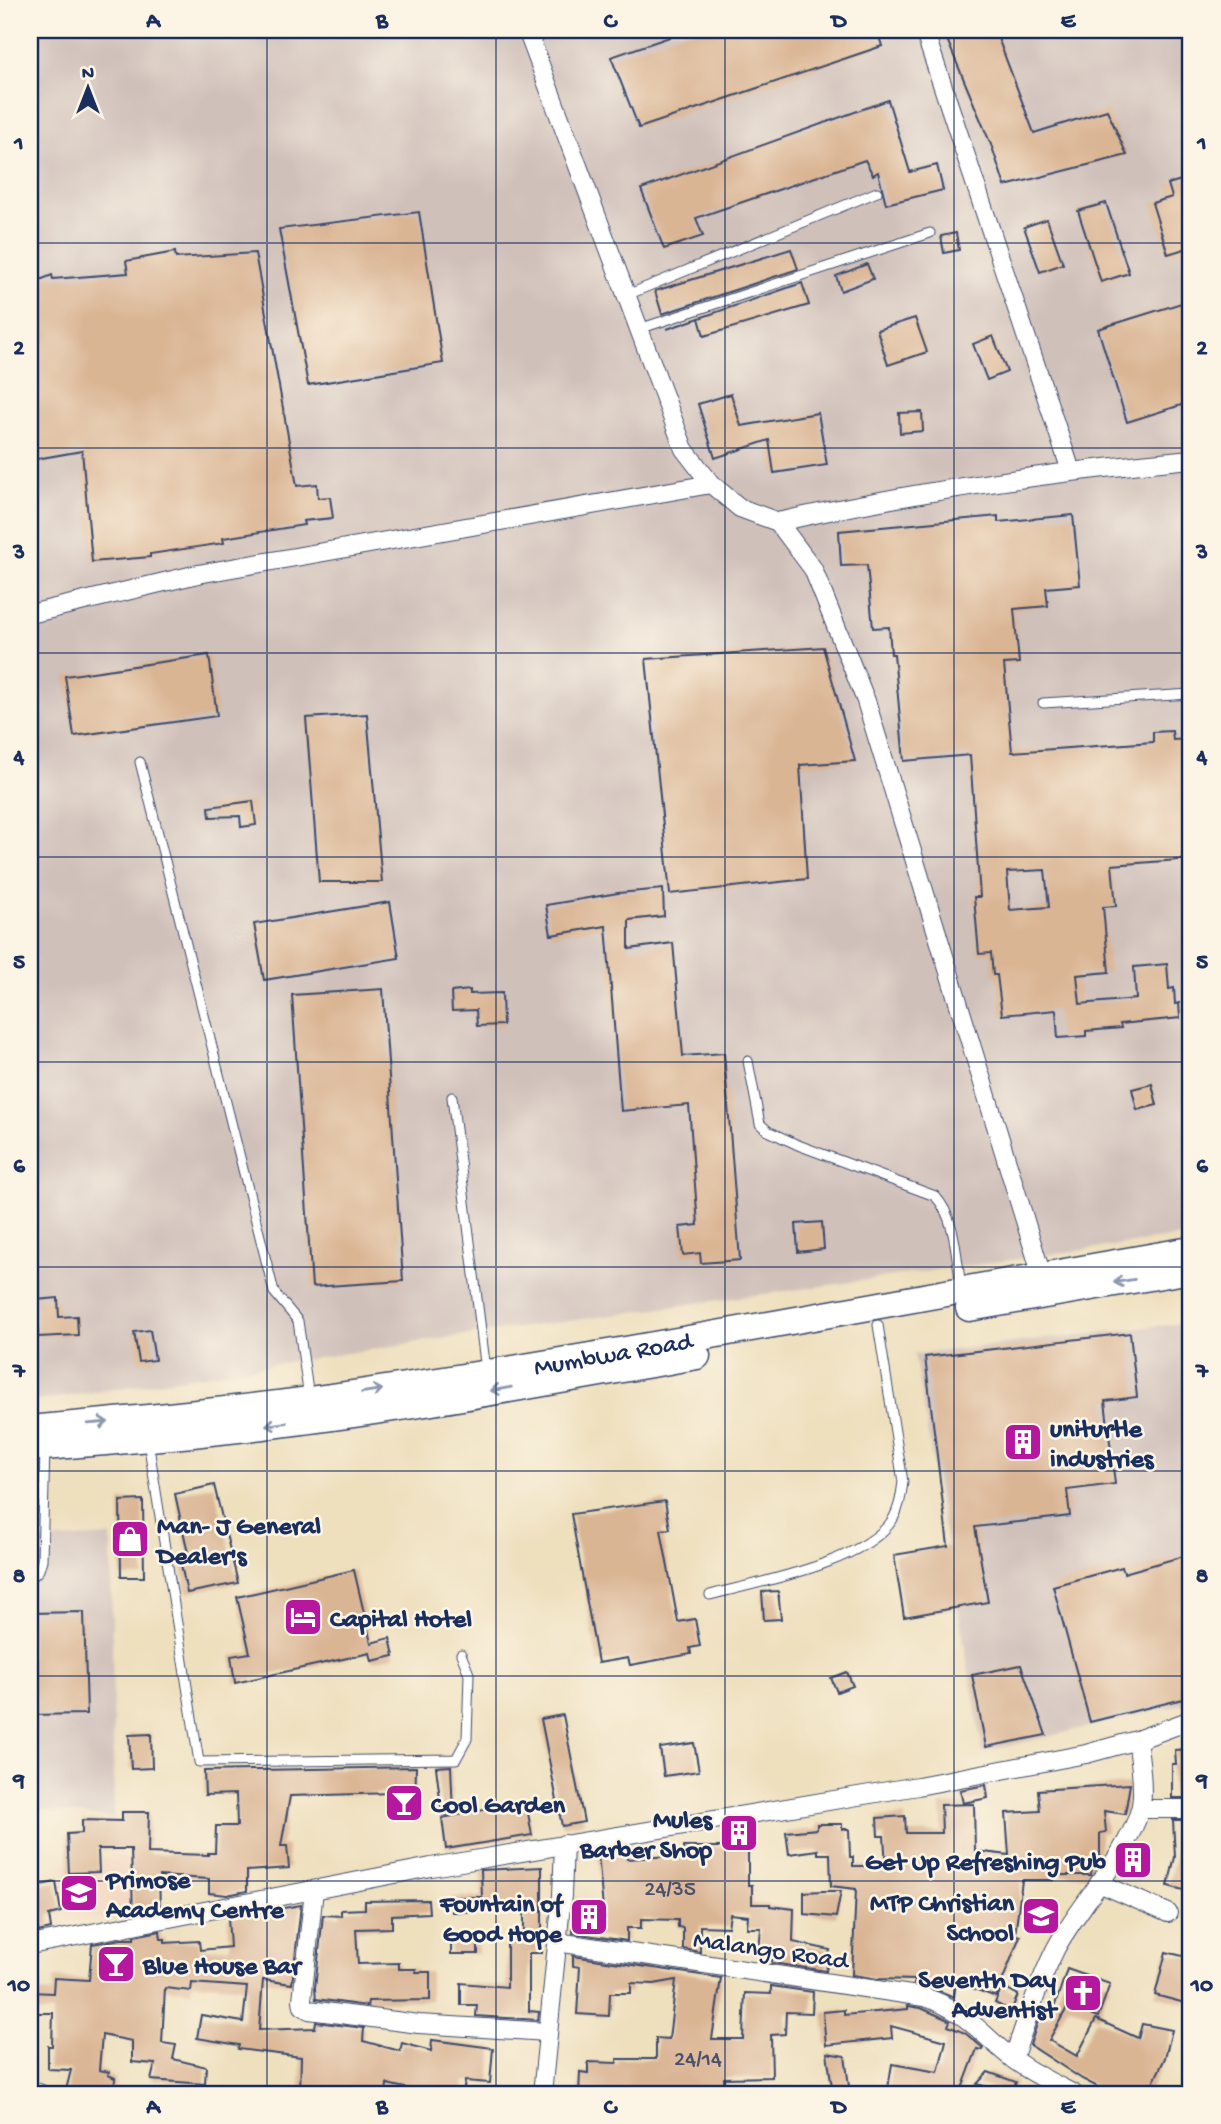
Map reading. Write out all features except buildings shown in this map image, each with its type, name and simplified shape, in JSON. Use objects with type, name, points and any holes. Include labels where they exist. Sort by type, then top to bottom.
[{"type":"main road","name":"Mumbwa Road","points":[[35,1441],[148,1439],[367,1411],[878,1325],[1191,1250]]},
{"type":"main road","name":"Mumbwa Road","points":[[35,1441],[486,1372],[962,1291],[1191,1270]]},
{"type":"street","points":[[924,30],[1071,471]]},
{"type":"street","points":[[532,31],[684,449],[711,484],[740,508],[778,522],[813,569],[866,701],[1045,1284]]},
{"type":"street","points":[[778,522],[843,507],[1071,471],[1191,459]]},
{"type":"street","points":[[30,614],[198,574],[711,484]]},
{"type":"street","points":[[30,1945],[564,1844],[930,1784],[1086,1754],[1137,1740],[1191,1720]]},
{"type":"street","points":[[1013,2059],[1043,1976],[1071,1922],[1125,1841],[1140,1809],[1141,1775],[1137,1740]]},
{"type":"street","points":[[1140,1809],[1191,1810]]},
{"type":"street","points":[[542,2094],[564,1844]]},
{"type":"street","points":[[1099,1883],[1168,1913]]},
{"type":"street","points":[[314,1890],[302,2000],[303,2006],[309,2010],[419,2024],[548,2032]]},
{"type":"street","name":"Malango Road","points":[[557,1942],[924,1997],[944,2004],[963,2016],[1013,2059],[1074,2094]]},
{"type":"street","points":[[30,2090],[41,2094]]},
{"type":"lane","points":[[627,295],[877,192]]},
{"type":"lane","points":[[639,329],[930,233]]},
{"type":"lane","points":[[1043,702],[1191,694]]},
{"type":"lane","points":[[140,762],[274,1292],[298,1321],[309,1400]]},
{"type":"lane","points":[[748,1061],[760,1124],[768,1131],[935,1196],[944,1206],[949,1219],[962,1291]]},
{"type":"lane","points":[[452,1097],[486,1372]]},
{"type":"lane","points":[[710,1595],[826,1564],[867,1542],[891,1522],[900,1507],[903,1482],[878,1325]]},
{"type":"lane","points":[[148,1439],[199,1762],[456,1759],[467,1739],[469,1674],[461,1654]]},
{"type":"lane","points":[[30,1579],[39,1570],[42,1560],[35,1441]]},
{"type":"shaded area","points":[[30,30],[1191,30],[1191,1235],[438,1339],[30,1402]]},
{"type":"shaded area","name":"uniturtle industries","points":[[1191,1322],[1191,1702],[983,1752],[914,1353]]},
{"type":"shaded area","points":[[111,1536],[114,1818],[30,1809],[30,1541]]},
{"type":"shaded area","points":[[128,1858],[132,1917],[67,1921],[63,1862]]},
{"type":"place","name":"uniturtle industries","points":[[1023,1442]]},
{"type":"place","name":"Man- J General Dealer's","points":[[130,1539]]},
{"type":"place","name":"Capital Hotel","points":[[303,1617]]},
{"type":"place","name":"Cool Garden","points":[[404,1803]]},
{"type":"place","name":"Mules Barber Shop","points":[[739,1833]]},
{"type":"place","name":"Get Up Refreshing Pub","points":[[1133,1860]]},
{"type":"place","name":"Primose Academy Centre","points":[[79,1893]]},
{"type":"place","name":"MTP Christian School","points":[[1041,1916]]},
{"type":"place","name":"Fountain of Good Hope","points":[[589,1917]]},
{"type":"place","name":"Blue House Bar","points":[[116,1964]]},
{"type":"place","name":"Seventh Day Adventist","points":[[1083,1993]]}]
